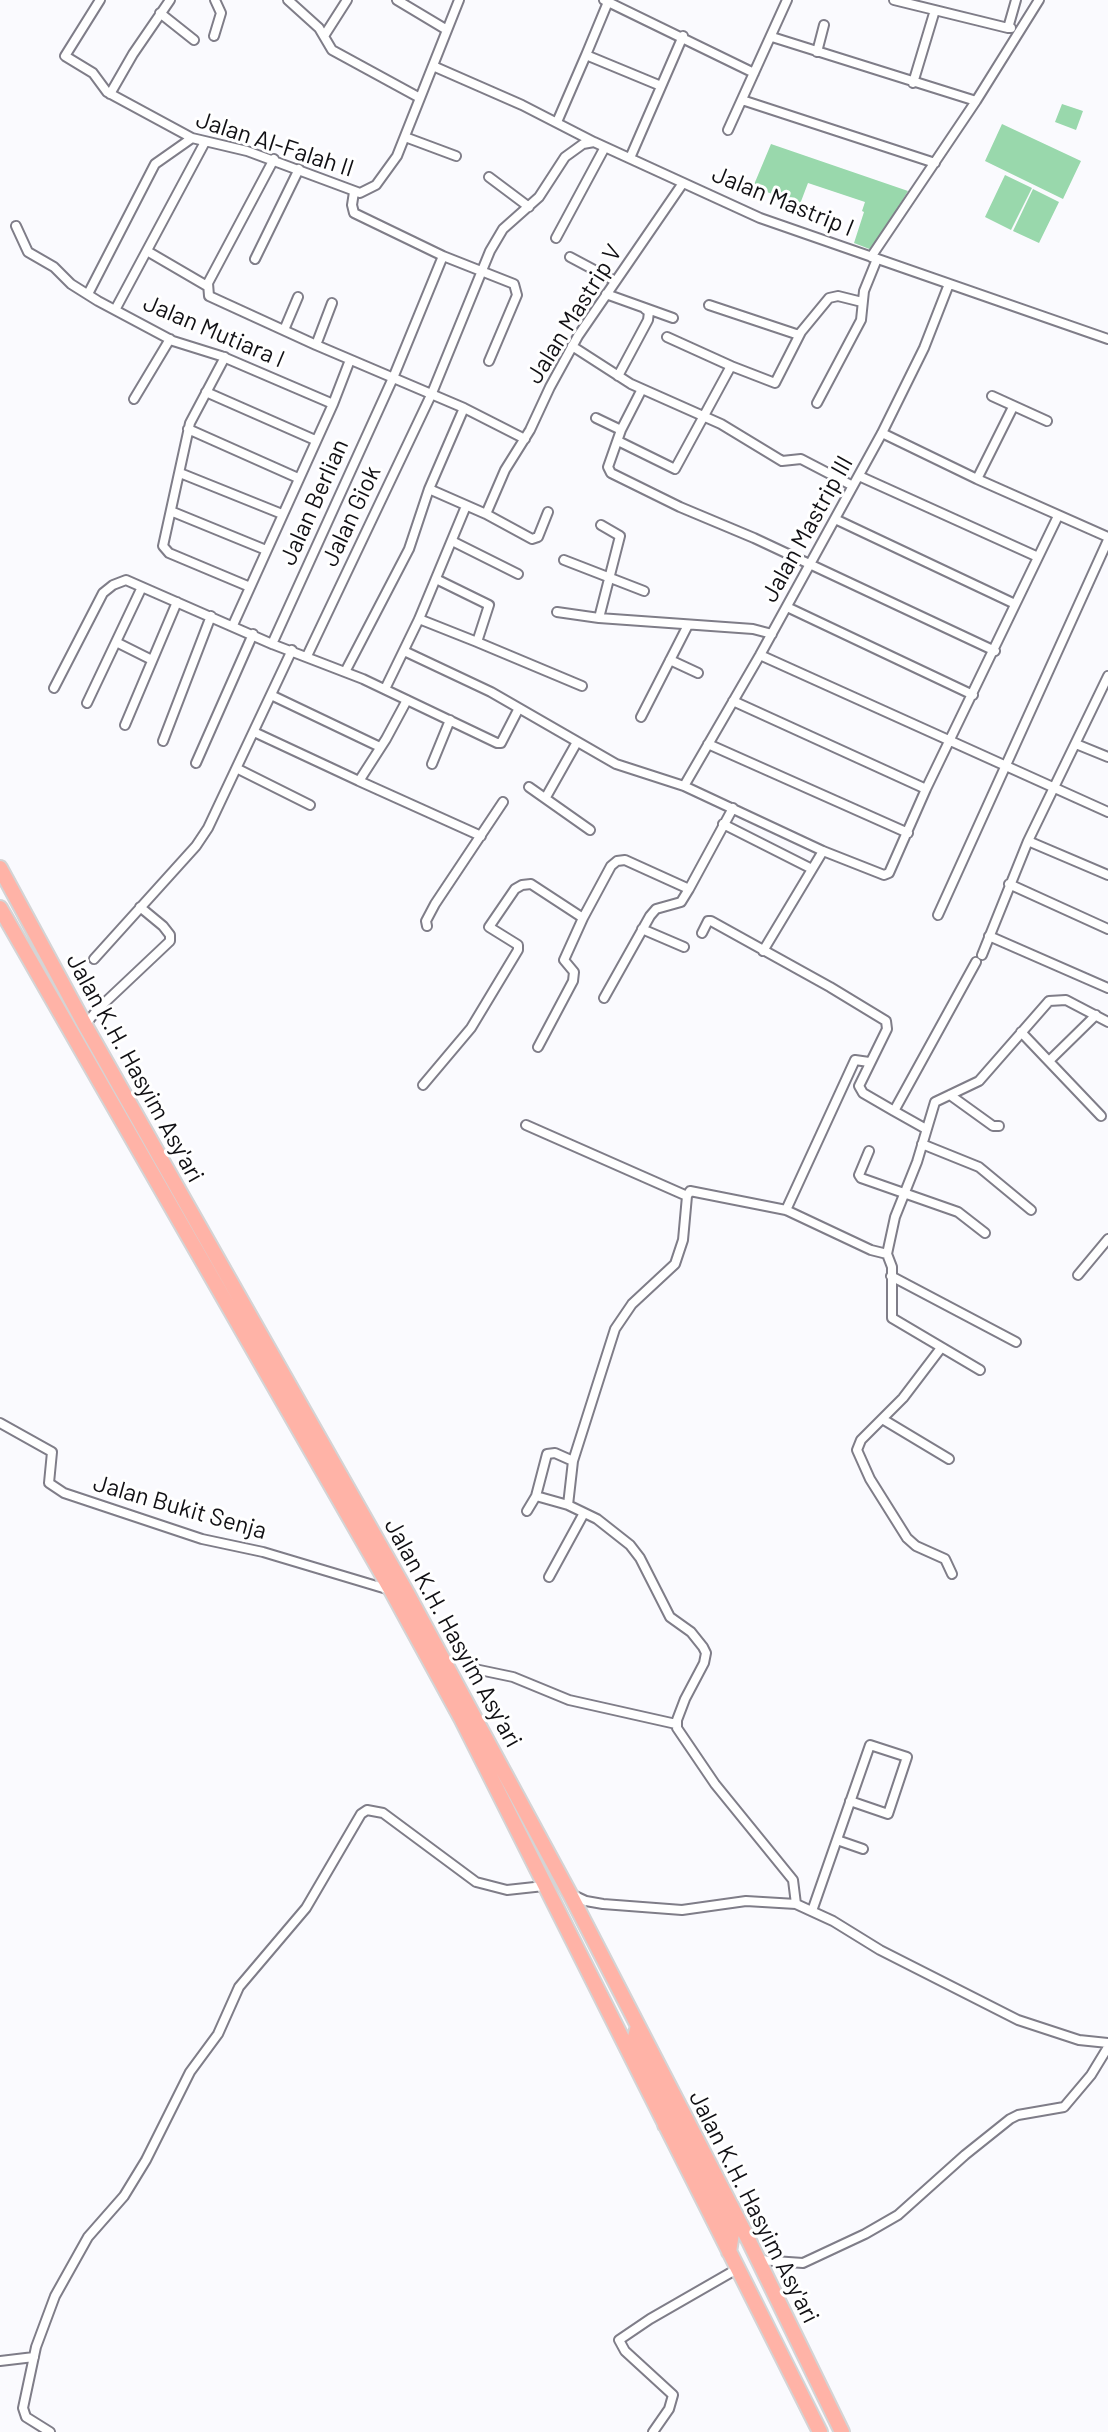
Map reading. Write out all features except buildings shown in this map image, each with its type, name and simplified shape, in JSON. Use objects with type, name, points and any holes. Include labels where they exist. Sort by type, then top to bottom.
[{"type":"highway","name":"Jalan K.H. Hasyim Asy'ari","points":[[0,868],[85,1025],[407,1593],[570,1894],[758,2260],[842,2432]]},
{"type":"highway","name":"Jalan K.H. Hasyim Asy'ari","points":[[0,908],[391,1590],[481,1757],[820,2432]]},
{"type":"highway","points":[[638,2025],[637,2048],[677,2126],[672,2130],[665,2125]]},
{"type":"highway","points":[[697,2140],[689,2133],[684,2136],[732,2233],[729,2252]]},
{"type":"street","name":"Jalan Al-Falah II","points":[[100,0],[65,56],[95,75],[110,94],[192,138],[274,159],[354,192],[367,191],[381,181],[405,137],[459,0]]},
{"type":"street","points":[[110,94],[170,0]]},
{"type":"street","points":[[214,36],[221,13],[215,0]]},
{"type":"street","points":[[288,0],[336,52],[420,98]]},
{"type":"street","points":[[324,36],[347,0]]},
{"type":"street","points":[[397,0],[447,30]]},
{"type":"street","points":[[728,130],[787,0]]},
{"type":"street","points":[[894,0],[1020,31]]},
{"type":"street","points":[[1008,28],[1016,0]]},
{"type":"street","points":[[817,403],[862,317],[862,302],[874,258],[1039,0]]},
{"type":"street","points":[[557,122],[606,1],[754,73]]},
{"type":"street","points":[[913,83],[935,10]]},
{"type":"street","points":[[160,13],[194,40]]},
{"type":"street","points":[[817,52],[824,25]]},
{"type":"street","points":[[630,158],[683,36]]},
{"type":"street","points":[[772,37],[976,101]]},
{"type":"street","points":[[586,55],[661,86]]},
{"type":"street","name":"Jalan Mastrip I","points":[[433,66],[760,218],[1108,339]]},
{"type":"street","points":[[742,100],[935,163]]},
{"type":"street","points":[[405,137],[456,156]]},
{"type":"street","points":[[88,294],[155,164],[192,138]]},
{"type":"street","points":[[115,310],[205,142]]},
{"type":"street","points":[[489,177],[529,207],[568,153],[583,144],[594,142]]},
{"type":"street","points":[[556,238],[605,147]]},
{"type":"street","points":[[274,159],[207,286],[214,300],[432,393],[525,439]]},
{"type":"street","points":[[255,259],[299,169]]},
{"type":"street","name":"Jalan Mastrip V","points":[[486,514],[508,463],[525,439],[572,346],[683,183]]},
{"type":"street","points":[[354,192],[354,213],[443,256],[514,284],[518,292],[489,361]]},
{"type":"street","name":"Jalan Giok","points":[[307,656],[432,393],[490,251],[503,229],[529,207]]},
{"type":"street","name":"Jalan Mutiara I","points":[[16,226],[28,252],[54,267],[71,284],[115,310],[170,339],[225,357],[333,404]]},
{"type":"street","points":[[147,251],[207,286]]},
{"type":"street","name":"Jalan Berlian","points":[[272,644],[393,378],[443,256]]},
{"type":"street","points":[[570,257],[615,281]]},
{"type":"street","name":"Jalan Mastrip III","points":[[684,786],[882,433],[924,348],[949,284]]},
{"type":"street","points":[[606,294],[673,318]]},
{"type":"street","points":[[667,337],[775,383],[799,335],[832,296],[862,302]]},
{"type":"street","points":[[284,330],[298,297]]},
{"type":"street","points":[[316,345],[332,303]]},
{"type":"street","points":[[709,305],[799,335]]},
{"type":"street","points":[[618,376],[648,320],[649,312],[645,309]]},
{"type":"street","points":[[134,399],[170,339]]},
{"type":"street","points":[[572,346],[618,376],[721,424],[782,461],[801,459],[853,486]]},
{"type":"street","points":[[225,357],[188,429],[173,512],[165,533],[165,550],[250,587]]},
{"type":"street","points":[[233,625],[350,360]]},
{"type":"street","points":[[618,441],[675,469],[731,366]]},
{"type":"street","points":[[642,389],[621,430],[608,470],[647,491],[995,651]]},
{"type":"street","points":[[206,392],[315,440]]},
{"type":"street","points":[[992,396],[1047,421]]},
{"type":"street","points":[[977,479],[1013,407]]},
{"type":"street","points":[[345,672],[409,549],[429,489],[464,408]]},
{"type":"street","points":[[596,418],[621,430]]},
{"type":"street","points":[[188,429],[298,478]]},
{"type":"street","points":[[882,433],[1108,539],[938,915]]},
{"type":"street","points":[[180,473],[282,514]]},
{"type":"street","points":[[859,476],[1038,557]]},
{"type":"street","points":[[429,489],[486,514],[532,539],[538,537],[548,512]]},
{"type":"street","points":[[385,689],[419,619],[466,506]]},
{"type":"street","points":[[173,512],[266,550]]},
{"type":"street","points":[[404,651],[491,692],[627,769],[653,774],[684,786],[823,851],[884,875],[889,873],[926,789],[1058,516]]},
{"type":"street","points":[[835,519],[1015,604]]},
{"type":"street","points":[[599,618],[620,536],[601,525]]},
{"type":"street","points":[[452,541],[518,574]]},
{"type":"street","points":[[564,560],[644,591]]},
{"type":"street","points":[[436,579],[489,605],[477,642]]},
{"type":"street","points":[[54,688],[103,593],[122,581],[385,689],[497,743],[501,743],[519,708]]},
{"type":"street","points":[[87,703],[142,587]]},
{"type":"street","points":[[125,725],[177,602]]},
{"type":"street","points":[[787,607],[973,695]]},
{"type":"street","points":[[557,612],[753,629],[772,634]]},
{"type":"street","points":[[163,741],[211,616]]},
{"type":"street","points":[[419,619],[582,686]]},
{"type":"street","points":[[641,717],[688,625]]},
{"type":"street","points":[[196,763],[253,634]]},
{"type":"street","points":[[116,642],[152,660]]},
{"type":"street","points":[[94,959],[196,846],[208,828],[292,650]]},
{"type":"street","points":[[760,655],[1108,812]]},
{"type":"street","points":[[670,660],[698,673]]},
{"type":"street","points":[[894,1111],[979,959],[1028,841],[1103,697],[1108,676]]},
{"type":"street","points":[[271,695],[380,747]]},
{"type":"street","points":[[359,781],[407,700]]},
{"type":"street","points":[[733,701],[926,789]]},
{"type":"street","points":[[432,764],[450,720]]},
{"type":"street","points":[[254,732],[481,836]]},
{"type":"street","points":[[546,797],[577,742]]},
{"type":"street","points":[[708,744],[908,833]]},
{"type":"street","points":[[1076,744],[1108,757]]},
{"type":"street","points":[[238,769],[310,805]]},
{"type":"street","points":[[529,787],[590,830]]},
{"type":"street","points":[[427,926],[435,904],[503,802]]},
{"type":"street","points":[[604,998],[656,909],[681,902],[733,808]]},
{"type":"street","points":[[723,824],[812,869]]},
{"type":"street","points":[[1028,841],[1108,875]]},
{"type":"street","points":[[763,951],[823,851]]},
{"type":"street","points":[[538,1047],[573,981],[574,972],[564,960],[611,866],[625,860],[689,889]]},
{"type":"street","points":[[423,1085],[471,1028],[518,950],[518,945],[489,927],[515,889],[531,884],[583,918]]},
{"type":"street","points":[[1009,884],[1108,929]]},
{"type":"street","points":[[85,1025],[170,941],[170,935],[163,926],[140,907]]},
{"type":"street","points":[[702,933],[710,921],[886,1021],[887,1029],[860,1082],[860,1091],[926,1129]]},
{"type":"street","points":[[642,929],[684,947]]},
{"type":"street","points":[[989,936],[1108,988]]},
{"type":"street","points":[[980,1370],[892,1318],[892,1267],[887,1254],[891,1232],[934,1105],[979,1081],[1053,999],[1066,1000],[1108,1022]]},
{"type":"street","points":[[1049,1061],[1096,1015]]},
{"type":"street","points":[[1021,1032],[1101,1116]]},
{"type":"street","points":[[786,1210],[855,1060],[869,1062]]},
{"type":"street","points":[[950,1095],[993,1126],[999,1126]]},
{"type":"street","points":[[526,1125],[687,1196]]},
{"type":"street","points":[[922,1144],[979,1167],[1031,1210]]},
{"type":"street","points":[[869,1151],[860,1176],[958,1212],[985,1233]]},
{"type":"street","points":[[568,1505],[573,1461],[620,1320],[643,1292],[665,1276],[675,1264],[683,1240],[687,1196],[692,1191],[786,1210],[871,1250],[887,1254]]},
{"type":"street","points":[[1078,1275],[1108,1239]]},
{"type":"street","points":[[891,1276],[1016,1342]]},
{"type":"street","points":[[941,1348],[884,1420],[861,1440],[858,1456],[907,1538],[916,1546],[945,1559],[952,1574]]},
{"type":"street","points":[[884,1420],[949,1459]]},
{"type":"street","name":"Jalan Bukit Senja","points":[[0,1423],[52,1452],[49,1483],[64,1493],[202,1539],[263,1552],[391,1590]]},
{"type":"street","points":[[527,1511],[536,1496],[548,1453],[573,1461]]},
{"type":"street","points":[[536,1496],[568,1505],[597,1519],[630,1545],[640,1558],[670,1617],[691,1632],[706,1653],[676,1724]]},
{"type":"street","points":[[549,1577],[584,1513]]},
{"type":"street","points":[[470,1668],[513,1677],[569,1700],[676,1724],[715,1784],[793,1880],[796,1904]]},
{"type":"street","points":[[812,1911],[850,1801],[870,1745],[907,1757],[888,1814],[850,1801]]},
{"type":"street","points":[[50,2432],[24,2413],[34,2357],[55,2296],[88,2237],[124,2196],[146,2160],[190,2072],[214,2041],[247,1975],[306,1908],[361,1814],[367,1810],[383,1813],[476,1882],[507,1890],[544,1886]]},
{"type":"street","points":[[837,1840],[863,1849]]},
{"type":"street","points":[[570,1894],[603,1904],[682,1910],[746,1901],[796,1904],[1018,2020],[1079,2040],[1108,2045],[1091,2075],[1064,2107],[1010,2119],[898,2215],[803,2263],[758,2260]]},
{"type":"street","points":[[653,2432],[669,2409],[673,2395],[625,2351],[619,2340],[737,2269]]},
{"type":"street","points":[[0,2361],[34,2357]]},
{"type":"green space","points":[[1062,104],[1083,111],[1076,130],[1055,122]]},
{"type":"green space","points":[[1002,124],[1081,161],[1063,199],[985,161]]},
{"type":"green space","points":[[771,144],[908,191],[872,250],[854,243],[865,202],[808,183],[800,204],[753,187]]},
{"type":"green space","points":[[1005,175],[1032,188],[1011,230],[985,217]]},
{"type":"green space","points":[[1033,189],[1059,202],[1039,243],[1013,231]]}]
